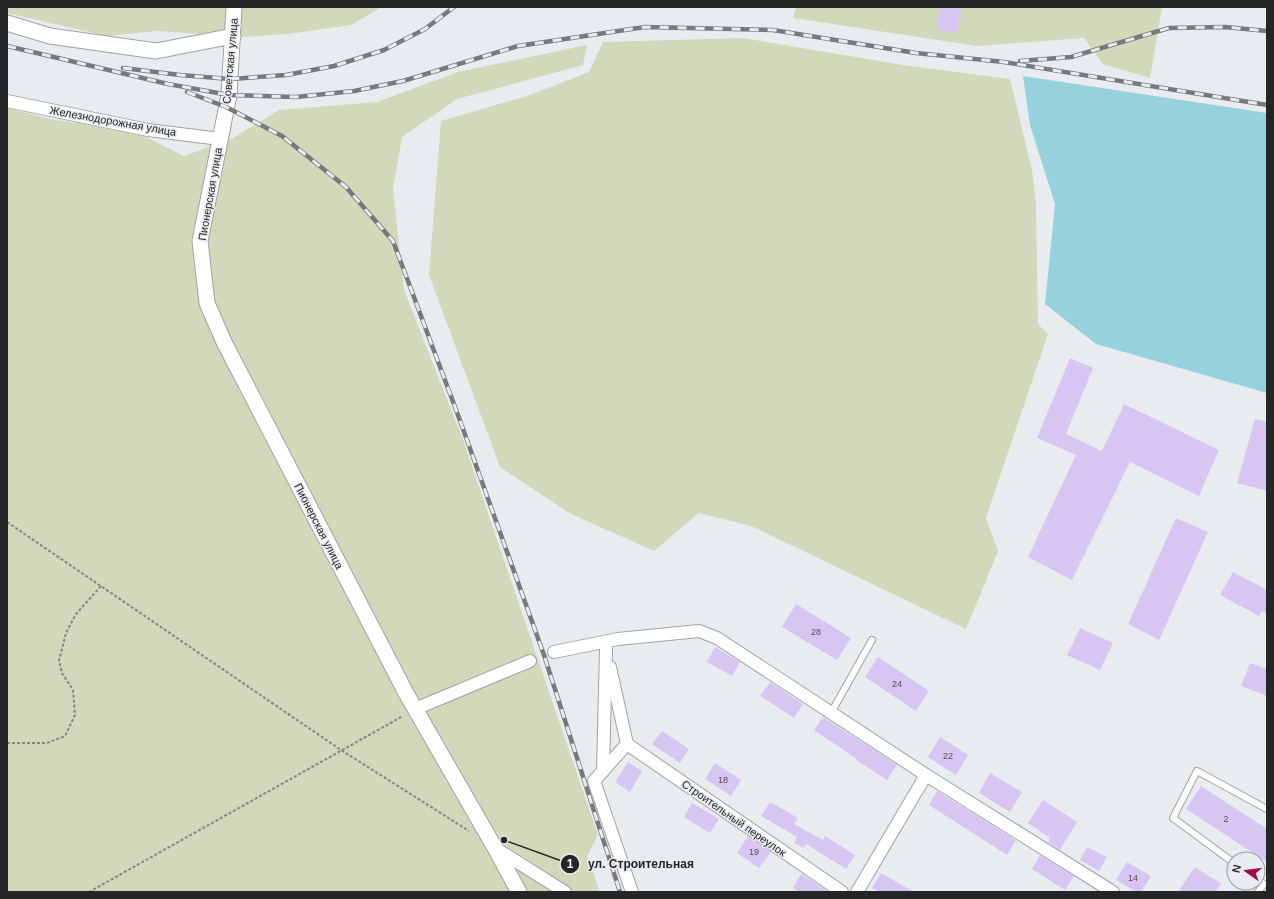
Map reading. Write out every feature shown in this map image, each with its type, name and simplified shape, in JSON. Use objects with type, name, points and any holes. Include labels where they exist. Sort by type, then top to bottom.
[{"type":"street","name":"Советская улица","points":[[220,138],[229,96],[234,7]]},
{"type":"street","points":[[7,23],[50,36],[156,50],[233,36]]},
{"type":"street","name":"Железнодорожная улица","points":[[7,101],[148,130],[220,138]]},
{"type":"street","name":"Пионерская улица","points":[[220,138],[200,241],[207,303],[224,342],[415,709],[519,892]]},
{"type":"street","points":[[554,652],[605,645],[618,639],[699,631],[717,638],[926,775],[1113,892]]},
{"type":"street","points":[[605,645],[627,744],[594,781],[632,892]]},
{"type":"street","points":[[602,771],[605,645]]},
{"type":"street","points":[[415,709],[530,661]]},
{"type":"street","name":"Строительный переулок","points":[[627,744],[842,892]]},
{"type":"street","points":[[857,892],[926,775]]},
{"type":"street","points":[[495,848],[565,892]]},
{"type":"lane","points":[[830,712],[872,640]]},
{"type":"lane","points":[[1226,857],[1173,818],[1197,771],[1265,808]]},
{"type":"path","points":[[7,522],[341,750],[475,835]]},
{"type":"path","points":[[7,743],[47,743],[65,736],[76,715],[73,690],[62,673],[59,661],[66,633],[76,614],[100,586]]},
{"type":"path","points":[[90,892],[415,709]]},
{"type":"green space","points":[[7,7],[382,7],[351,25],[288,34],[244,37],[157,31],[107,36],[7,13]]},
{"type":"green space","points":[[796,7],[1162,7],[1150,78],[1103,64],[1084,38],[977,46],[793,18]]},
{"type":"green space","points":[[743,38],[903,65],[1010,79],[1032,170],[1036,201],[1038,324],[1048,334],[986,518],[998,551],[966,629],[751,526],[699,513],[654,551],[571,514],[500,467],[429,275],[441,121],[530,95],[589,72],[603,42]]},
{"type":"green space","points":[[587,45],[583,65],[457,99],[402,137],[393,189],[404,290],[462,437],[598,835],[587,857],[600,892],[7,892],[7,108],[55,120],[79,123],[144,136],[184,156],[233,138],[279,110],[377,102],[458,72]]},
{"type":"water","points":[[1023,76],[1267,113],[1267,393],[1096,344],[1045,304],[1055,204],[1030,125]]},
{"type":"building","points":[[940,7],[961,7],[957,33],[937,30]]},
{"type":"building","points":[[1070,358],[1093,368],[1066,434],[1102,451],[1124,404],[1219,450],[1199,496],[1130,462],[1072,580],[1028,557],[1076,455],[1037,438]]},
{"type":"building","points":[[1255,419],[1267,422],[1267,491],[1237,483]]},
{"type":"building","points":[[1176,518],[1208,532],[1159,640],[1128,624]]},
{"type":"building","points":[[1233,572],[1267,590],[1267,614],[1262,611],[1259,616],[1220,595]]},
{"type":"building","points":[[796,604],[851,638],[837,660],[782,627]]},
{"type":"building","points":[[1080,628],[1113,643],[1100,670],[1067,655]]},
{"type":"building","points":[[715,647],[740,662],[732,676],[707,662]]},
{"type":"building","points":[[878,657],[929,691],[916,711],[865,677]]},
{"type":"building","points":[[1250,663],[1267,669],[1267,696],[1241,686]]},
{"type":"building","points":[[770,682],[803,704],[794,718],[760,696]]},
{"type":"building","points":[[823,717],[897,765],[887,780],[814,730]]},
{"type":"building","points":[[662,731],[689,749],[680,763],[652,744]]},
{"type":"building","points":[[940,737],[968,755],[956,775],[928,757]]},
{"type":"building","points":[[628,762],[642,771],[630,792],[615,782]]},
{"type":"building","points":[[715,763],[741,780],[731,796],[705,779]]},
{"type":"building","points":[[990,773],[1022,792],[1010,812],[979,793]]},
{"type":"building","points":[[1201,786],[1267,829],[1267,862],[1266,851],[1250,851],[1186,809]]},
{"type":"building","points":[[937,791],[1016,840],[1007,855],[929,805]]},
{"type":"building","points":[[1043,800],[1077,822],[1060,850],[1048,842],[1050,838],[1028,823]]},
{"type":"building","points":[[770,802],[798,818],[794,824],[823,840],[825,836],[855,855],[846,869],[806,844],[804,848],[794,843],[797,837],[761,816]]},
{"type":"building","points":[[692,803],[719,819],[710,833],[684,817]]},
{"type":"building","points":[[748,836],[771,852],[759,868],[737,853]]},
{"type":"building","points":[[1087,847],[1107,857],[1099,871],[1080,860]]},
{"type":"building","points":[[1040,855],[1074,876],[1065,890],[1032,869]]},
{"type":"building","points":[[1127,862],[1151,876],[1141,892],[1136,892],[1116,880]]},
{"type":"building","points":[[1195,867],[1221,884],[1215,892],[1178,892]]},
{"type":"building","points":[[881,873],[914,892],[880,892],[872,888]]},
{"type":"building","points":[[801,874],[829,892],[799,892],[793,888]]},
{"type":"railway","points":[[123,68],[230,79],[286,75],[334,66],[384,50],[425,29],[454,7]]},
{"type":"railway","points":[[7,46],[168,84],[229,95],[296,97],[354,91],[403,81],[518,46],[645,27],[773,30],[916,53],[1004,62],[1267,105]]},
{"type":"railway","points":[[1020,61],[1071,57],[1169,28],[1225,27],[1267,31]]},
{"type":"railway","points":[[187,92],[226,107],[282,136],[346,187],[393,241],[458,415],[544,655],[620,892]]},
{"type":"place","name":"ул. Строительная","points":[[504,840]]}]
